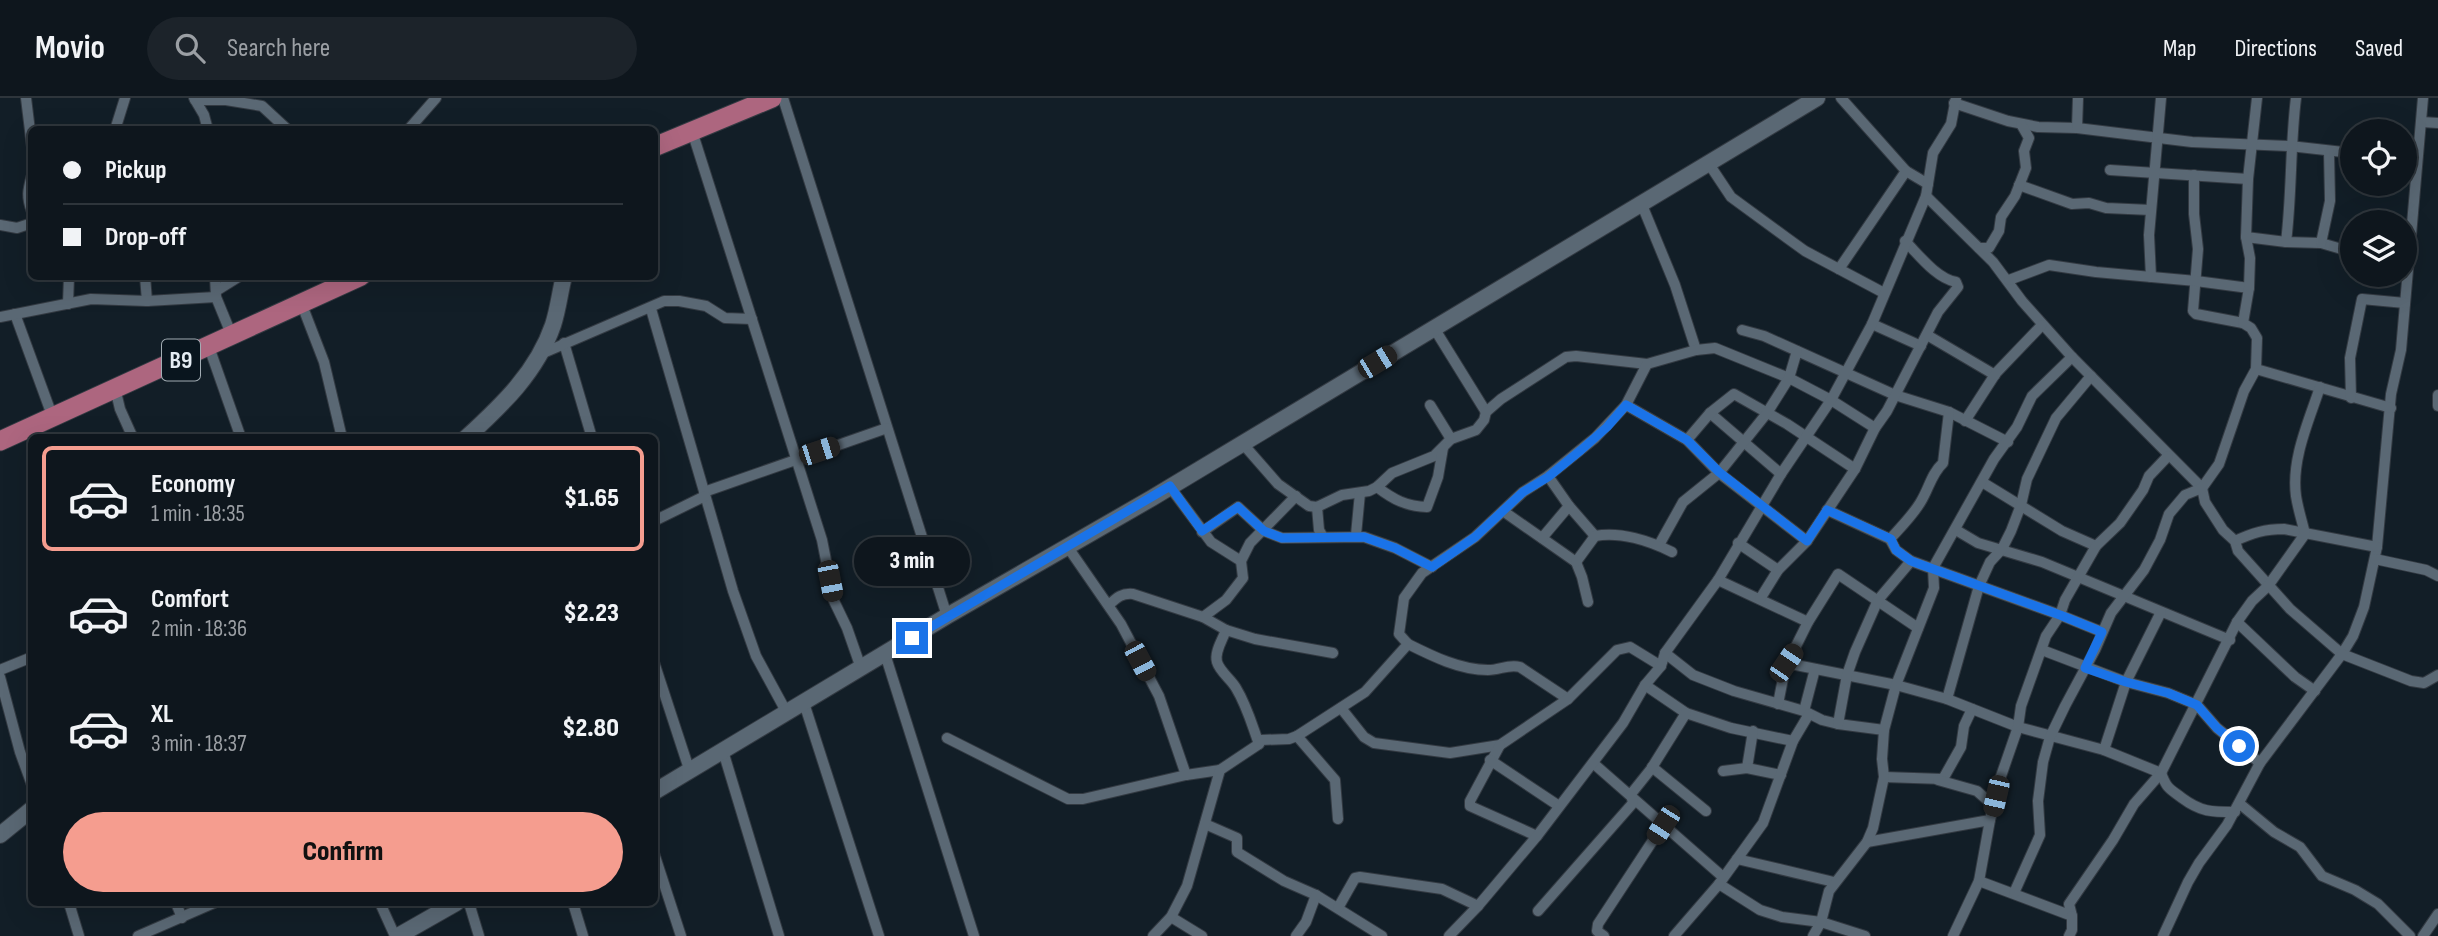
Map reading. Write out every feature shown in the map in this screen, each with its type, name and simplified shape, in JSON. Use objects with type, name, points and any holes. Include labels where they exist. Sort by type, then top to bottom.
[{"type":"highway","points":[[658,146],[772,98]]},
{"type":"highway","name":"B9","points":[[0,441],[353,280]]},
{"type":"main road","points":[[658,790],[947,616],[1243,444],[1544,260],[1642,205],[1817,98]]},
{"type":"main road","points":[[485,430],[529,374],[541,354],[554,324],[563,280]]},
{"type":"main road","points":[[0,835],[28,812]]},
{"type":"main road","points":[[397,936],[451,906]]},
{"type":"street","points":[[26,98],[29,126]]},
{"type":"street","points":[[116,126],[125,98]]},
{"type":"street","points":[[412,126],[436,98]]},
{"type":"street","points":[[783,98],[947,616]]},
{"type":"street","points":[[1841,98],[1906,171],[1928,184]]},
{"type":"street","points":[[2077,128],[2078,98]]},
{"type":"street","points":[[2151,276],[2149,235],[2161,98]]},
{"type":"street","points":[[2243,323],[2249,288],[2250,258],[2246,237],[2248,179],[2257,98]]},
{"type":"street","points":[[2286,242],[2290,146],[2296,98]]},
{"type":"street","points":[[2417,156],[2423,98]]},
{"type":"street","points":[[195,99],[207,126]]},
{"type":"street","points":[[195,99],[226,100],[262,106],[284,126]]},
{"type":"street","points":[[1449,936],[1537,836],[1623,723],[1645,685],[1661,666],[1665,653],[1718,580],[1781,474],[1831,400],[1872,324],[1926,196],[1933,153],[1951,124],[1955,101],[1975,112],[2021,124],[2192,142],[2290,146],[2340,152]]},
{"type":"street","points":[[2422,122],[2438,123]]},
{"type":"street","points":[[1979,248],[1989,248],[1999,231],[2001,217],[2015,196],[2026,168],[2024,151],[2029,138],[2021,124]]},
{"type":"street","points":[[692,131],[822,540],[834,601],[861,667]]},
{"type":"street","points":[[2321,243],[2330,201],[2329,152]]},
{"type":"street","points":[[1709,164],[1731,197],[1805,251],[1884,293]]},
{"type":"street","points":[[2110,170],[2248,179]]},
{"type":"street","points":[[1839,269],[1906,171]]},
{"type":"street","points":[[2014,893],[2040,835],[2040,783],[2050,737],[2111,613],[2144,570],[2173,508],[2185,495],[2202,488],[2219,464],[2246,385],[2256,369],[2257,338],[2251,328],[2243,323],[2194,312],[2192,308],[2198,249],[2194,214],[2194,175]]},
{"type":"street","points":[[28,184],[28,202]]},
{"type":"street","points":[[2018,185],[2072,204],[2090,203],[2106,208],[2151,210]]},
{"type":"street","points":[[1926,196],[2009,280],[2022,301],[2072,357],[2202,488],[2205,502],[2235,541],[2238,551],[2312,630],[2342,654],[2411,681],[2424,683],[2438,675]]},
{"type":"street","points":[[1642,205],[1675,285],[1696,350]]},
{"type":"street","points":[[0,225],[18,228],[28,224]]},
{"type":"street","points":[[2246,237],[2321,243],[2340,249]]},
{"type":"street","points":[[1760,599],[1778,570],[1807,541],[1856,469],[1875,428],[1938,312],[1958,287],[1956,282],[1925,262],[1905,241]]},
{"type":"street","points":[[2009,280],[2049,265],[2249,288]]},
{"type":"street","points":[[68,304],[69,280]]},
{"type":"street","points":[[145,280],[147,300]]},
{"type":"street","points":[[215,280],[216,294],[232,336]]},
{"type":"street","points":[[0,317],[92,299],[147,300],[216,294],[235,280]]},
{"type":"street","points":[[2163,936],[2194,872],[2237,808],[2260,763],[2342,654],[2353,636],[2364,607],[2377,547],[2393,386],[2401,350],[2405,287]]},
{"type":"street","points":[[2351,398],[2350,358],[2362,299],[2405,303]]},
{"type":"street","points":[[541,354],[664,302],[679,301],[706,306],[724,318],[752,319]]},
{"type":"street","points":[[302,305],[324,362],[341,434]]},
{"type":"street","points":[[651,309],[733,590],[756,656],[787,713]]},
{"type":"street","points":[[15,314],[52,418]]},
{"type":"street","points":[[1872,324],[1921,346]]},
{"type":"street","points":[[1965,421],[1995,375],[2042,325]]},
{"type":"street","points":[[1434,328],[1486,412]]},
{"type":"street","points":[[1742,330],[1764,336],[1843,374],[1895,395],[1949,412],[2008,442]]},
{"type":"street","points":[[1927,335],[1995,375]]},
{"type":"street","points":[[564,343],[591,434]]},
{"type":"street","points":[[209,347],[240,434]]},
{"type":"street","points":[[1243,444],[1278,484],[1309,506],[1317,507],[1332,498],[1377,487],[1392,473],[1427,460],[1447,442],[1476,430],[1484,420],[1486,412],[1510,392],[1566,357],[1647,364],[1696,350],[1715,348],[1790,377],[1875,428]]},
{"type":"street","points":[[1659,545],[1683,502],[1719,472],[1767,413],[1790,377],[1797,351]]},
{"type":"street","points":[[1813,936],[1821,922],[1829,891],[1867,842],[1877,814],[1884,777],[1884,730],[1896,685],[1934,588],[1933,568],[1994,459],[2008,442],[2032,396],[2072,357]]},
{"type":"street","points":[[1567,699],[1520,667],[1511,665],[1489,670],[1472,669],[1439,659],[1408,645],[1399,634],[1404,598],[1422,573],[1475,537],[1523,492],[1548,477],[1595,438],[1626,405],[1647,364]]},
{"type":"street","points":[[2256,369],[2391,408]]},
{"type":"street","points":[[1947,699],[1958,651],[1979,586],[1990,562],[2002,549],[2021,505],[2026,479],[2056,418],[2091,376]]},
{"type":"street","points":[[2069,936],[2072,916],[2069,904],[2078,888],[2113,840],[2134,804],[2161,773],[2237,622],[2252,601],[2268,586],[2305,534],[2296,493],[2297,467],[2299,450],[2320,387]]},
{"type":"street","points":[[115,388],[120,409],[131,434]]},
{"type":"street","points":[[1687,440],[1710,413],[1734,394],[1856,469]]},
{"type":"street","points":[[2438,395],[2438,406]]},
{"type":"street","points":[[1377,487],[1409,506],[1427,507],[1447,442],[1430,405]]},
{"type":"street","points":[[1626,405],[1687,440],[1719,472],[1807,541]]},
{"type":"street","points":[[1891,539],[1922,500],[1934,471],[1943,463],[1949,412]]},
{"type":"street","points":[[1710,413],[1781,474]]},
{"type":"street","points":[[658,519],[704,494],[797,458],[887,428]]},
{"type":"street","points":[[1953,936],[1979,881],[1996,796],[2018,727],[2021,706],[2046,636],[2096,546],[2120,523],[2143,490],[2149,476],[2168,456]]},
{"type":"street","points":[[1548,477],[1595,536]]},
{"type":"street","points":[[1982,482],[2062,531],[2096,546]]},
{"type":"street","points":[[1170,486],[1210,542],[1241,561]]},
{"type":"street","points":[[1356,535],[1360,493]]},
{"type":"street","points":[[1203,617],[1226,600],[1243,578],[1241,561],[1250,543],[1296,496]]},
{"type":"street","points":[[1542,537],[1569,506]]},
{"type":"street","points":[[1202,531],[1238,507],[1264,531],[1282,538],[1356,535],[1379,541],[1432,567]]},
{"type":"street","points":[[1317,507],[1319,530],[1323,537]]},
{"type":"street","points":[[1827,510],[1891,539],[1896,550],[1911,561],[2102,632]]},
{"type":"street","points":[[1503,511],[1576,562],[1588,602]]},
{"type":"street","points":[[2235,541],[2256,531],[2270,529],[2377,547]]},
{"type":"street","points":[[1956,530],[1978,542],[2042,562],[2230,640]]},
{"type":"street","points":[[1595,536],[1615,535],[1659,545],[1672,552]]},
{"type":"street","points":[[1576,562],[1595,536]]},
{"type":"street","points":[[1738,544],[1778,570]]},
{"type":"street","points":[[1067,547],[1109,605],[1162,703],[1186,775]]},
{"type":"street","points":[[2375,559],[2426,569],[2438,576]]},
{"type":"street","points":[[1838,724],[1847,675],[1878,600],[1911,561]]},
{"type":"street","points":[[1778,704],[1786,663],[1838,574],[1918,628]]},
{"type":"street","points":[[1718,580],[1808,622]]},
{"type":"street","points":[[1109,605],[1118,596],[1133,594],[1203,617],[1226,630],[1273,643],[1333,653]]},
{"type":"street","points":[[2104,750],[2126,682],[2161,611]]},
{"type":"street","points":[[2237,622],[2295,677],[2315,691]]},
{"type":"street","points":[[1226,630],[1216,656],[1217,661],[1235,685],[1259,744]]},
{"type":"street","points":[[947,738],[1068,799],[1083,799],[1186,775],[1220,770],[1261,740],[1297,736],[1365,692],[1408,645]]},
{"type":"street","points":[[1537,836],[1470,806],[1490,760],[1500,745],[1567,699],[1616,650],[1630,646],[1661,666]]},
{"type":"street","points":[[2042,650],[2085,668],[2168,693],[2197,705],[2217,728],[2260,763]]},
{"type":"street","points":[[1665,653],[1693,675],[1734,691],[1838,724],[1884,730]]},
{"type":"street","points":[[885,654],[974,936]]},
{"type":"street","points":[[0,670],[28,659]]},
{"type":"street","points":[[1786,663],[1896,685],[1947,699],[2018,727],[2104,750],[2161,773],[2166,788],[2194,807],[2210,812],[2237,808],[2300,847],[2322,876],[2355,890],[2378,904],[2410,936]]},
{"type":"street","points":[[1674,936],[1721,880],[1763,823],[1806,713],[1815,669]]},
{"type":"street","points":[[658,674],[690,772]]},
{"type":"street","points":[[0,677],[28,774]]},
{"type":"street","points":[[1645,685],[1686,713],[1731,728],[1793,741]]},
{"type":"street","points":[[804,703],[879,936]]},
{"type":"street","points":[[1341,708],[1364,737],[1374,743],[1450,753],[1500,745]]},
{"type":"street","points":[[1938,780],[1945,777],[1961,747],[1964,726],[1972,709]]},
{"type":"street","points":[[1631,794],[1652,767],[1686,713]]},
{"type":"street","points":[[1747,768],[1753,731]]},
{"type":"street","points":[[1297,736],[1335,780],[1338,819]]},
{"type":"street","points":[[723,751],[779,936]]},
{"type":"street","points":[[1490,760],[1559,806]]},
{"type":"street","points":[[1593,763],[1631,794],[1721,880],[1760,910],[1782,917],[1821,922],[1865,936]]},
{"type":"street","points":[[1652,767],[1706,811]]},
{"type":"street","points":[[1723,771],[1747,768],[1781,775]]},
{"type":"street","points":[[1153,936],[1171,917],[1187,886],[1220,770]]},
{"type":"street","points":[[1884,777],[1938,780],[1977,791],[1986,799],[1996,796]]},
{"type":"street","points":[[1538,911],[1633,803],[1631,794]]},
{"type":"street","points":[[1867,842],[1990,820]]},
{"type":"street","points":[[1205,824],[1237,838],[1237,852],[1284,881],[1316,895],[1382,936]]},
{"type":"street","points":[[1604,936],[1597,931],[1598,924],[1663,825]]},
{"type":"street","points":[[1737,859],[1834,882]]},
{"type":"street","points":[[658,865],[681,936]]},
{"type":"street","points":[[1338,908],[1355,878],[1360,877],[1442,889],[1478,906]]},
{"type":"street","points":[[1979,881],[2072,916]]},
{"type":"street","points":[[1296,936],[1307,922],[1316,895]]},
{"type":"street","points":[[70,906],[79,936]]},
{"type":"street","points":[[177,906],[182,919]]},
{"type":"street","points":[[138,936],[208,906]]},
{"type":"street","points":[[382,906],[397,936]]},
{"type":"street","points":[[470,906],[480,936]]},
{"type":"street","points":[[573,906],[583,936]]},
{"type":"street","points":[[2423,936],[2438,915]]},
{"type":"street","points":[[1171,917],[1202,936]]},
{"type":"route","points":[[912,638],[1170,486],[1202,531],[1238,507],[1264,531],[1282,538],[1356,535],[1379,541],[1432,567],[1475,537],[1523,492],[1548,477],[1581,450],[1607,427],[1626,405],[1687,440],[1719,472],[1807,541],[1827,510],[1891,539],[1896,550],[1911,561],[2102,632],[2085,668],[2168,693],[2197,705],[2217,728],[2239,746]]}]
